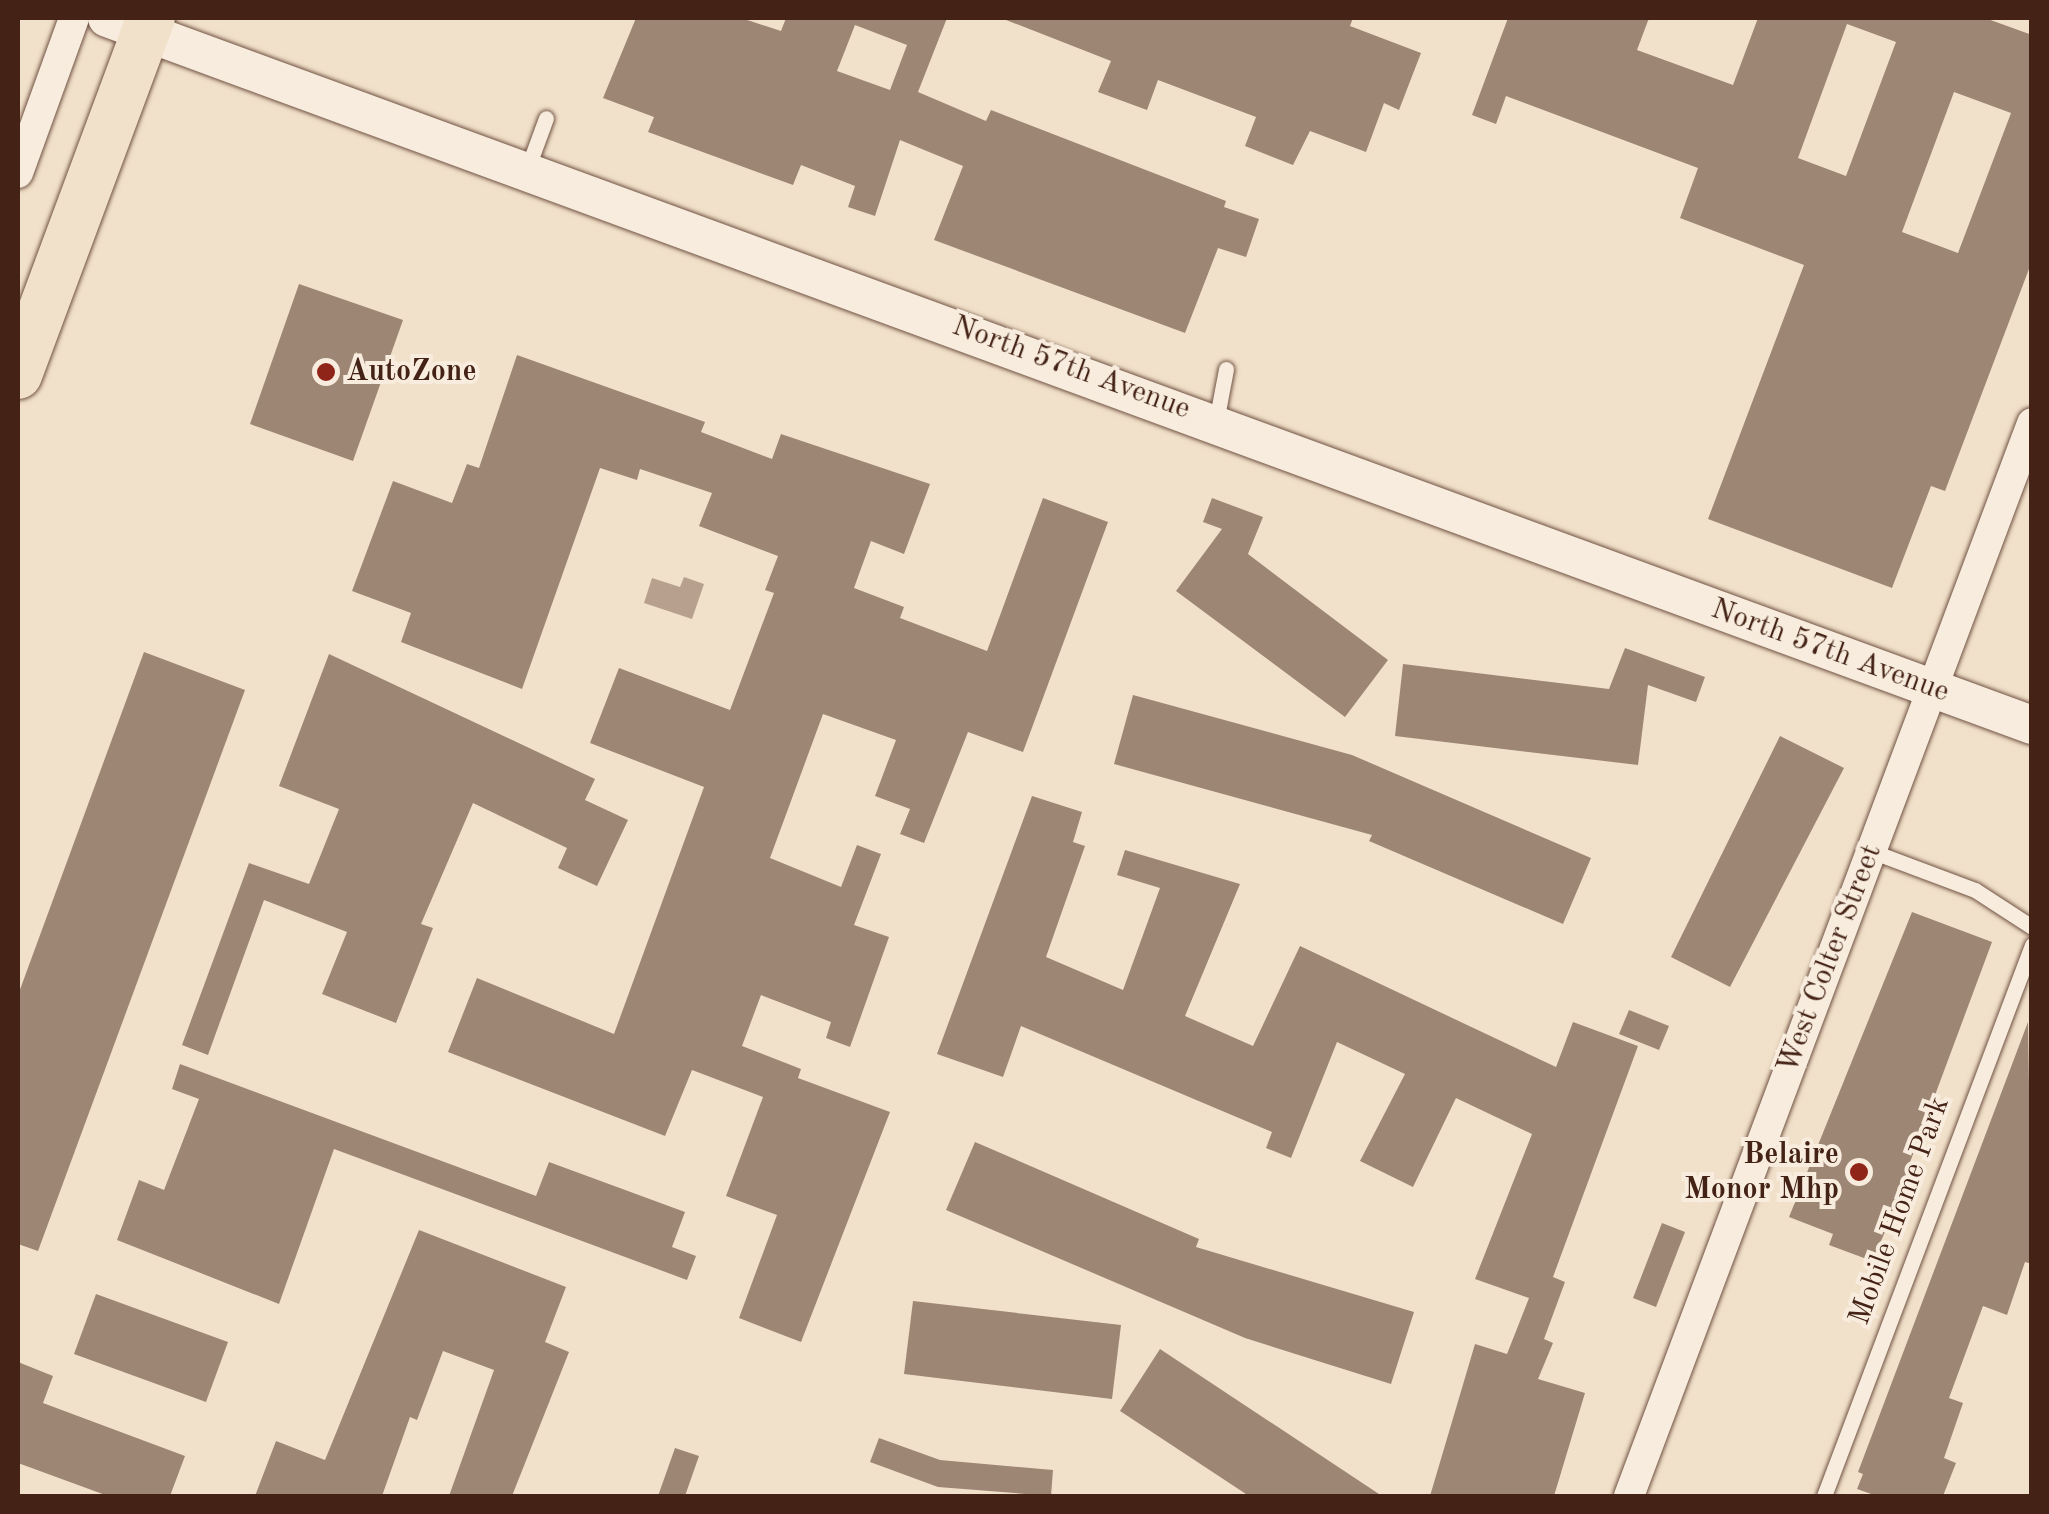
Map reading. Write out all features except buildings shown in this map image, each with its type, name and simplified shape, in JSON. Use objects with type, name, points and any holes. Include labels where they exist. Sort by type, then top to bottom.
[{"type":"main road","points":[[18,375],[135,22]]},
{"type":"street","points":[[18,172],[74,18]]},
{"type":"street","name":"North 57th Avenue","points":[[135,22],[2032,725]]},
{"type":"street","name":"West Colter Street","points":[[1630,1496],[2032,422]]},
{"type":"lane","points":[[528,167],[546,118]]},
{"type":"lane","points":[[1216,422],[1226,369]]},
{"type":"lane","points":[[1871,851],[1976,890],[2032,927]]},
{"type":"lane","name":"Mobile Home Park","points":[[1824,1496],[2032,945]]},
{"type":"shaded area","points":[[684,577],[704,584],[692,619],[644,603],[652,578],[680,587]]},
{"type":"place","name":"AutoZone","points":[[326,372]]},
{"type":"place","name":"Belaire Monor Mhp","points":[[1859,1172]]}]
